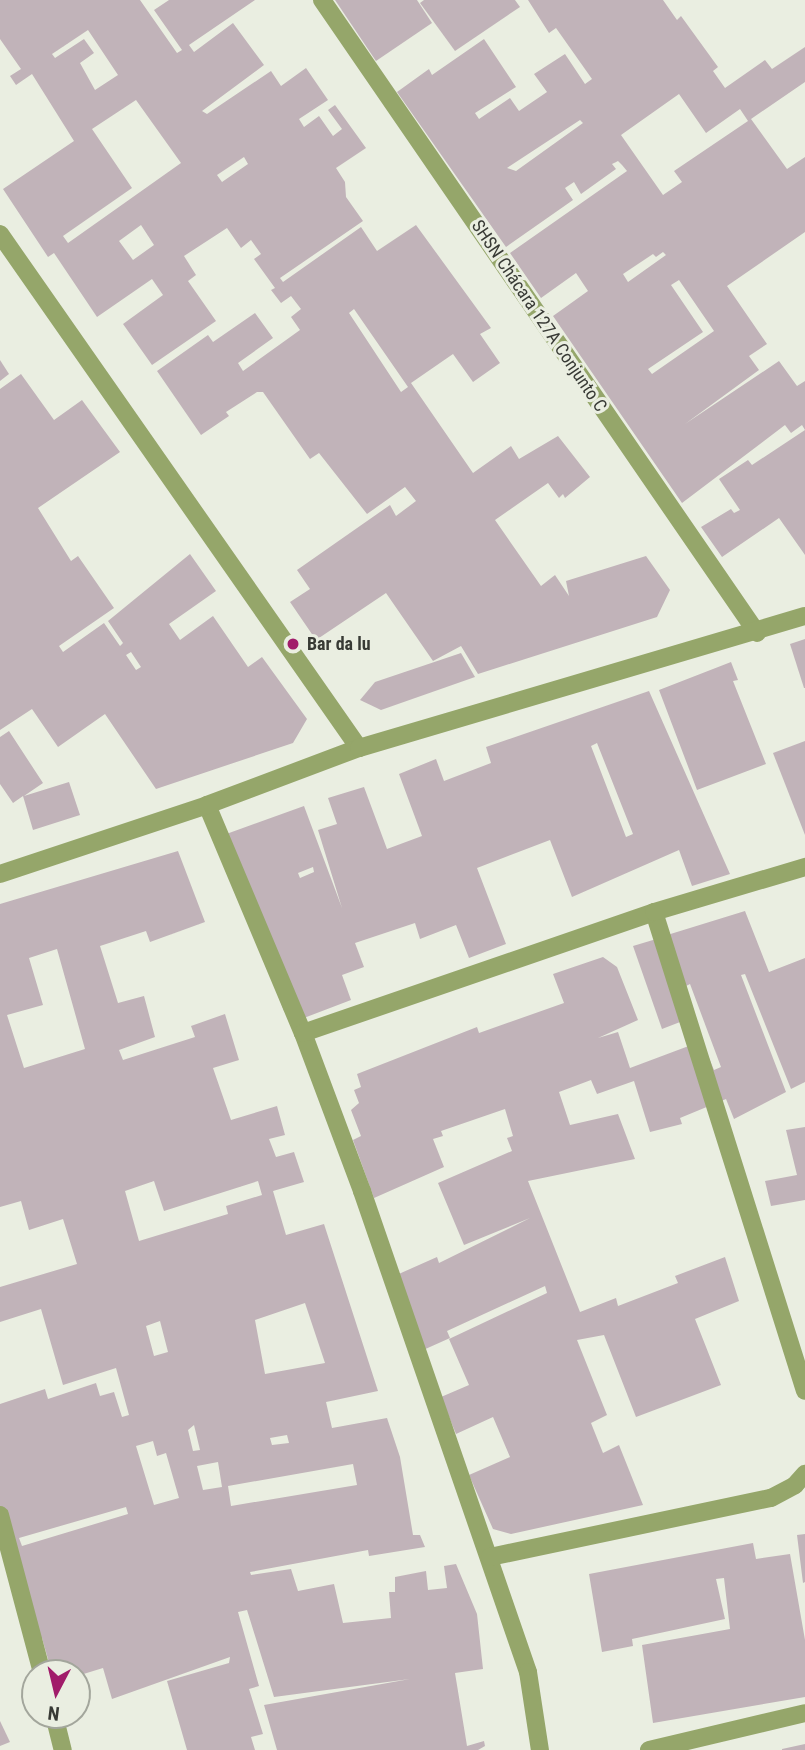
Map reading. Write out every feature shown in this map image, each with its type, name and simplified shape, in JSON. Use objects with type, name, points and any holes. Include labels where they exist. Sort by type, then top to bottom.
[{"type":"street","name":"SHSN Chácara 127A Conjunto C","points":[[322,0],[757,633]]},
{"type":"street","points":[[0,234],[359,748]]},
{"type":"street","points":[[0,874],[207,805],[359,748],[757,633],[805,616]]},
{"type":"street","points":[[207,805],[303,1033],[490,1557],[528,1672],[540,1750]]},
{"type":"street","points":[[303,1033],[654,912],[805,867]]},
{"type":"street","points":[[654,912],[805,1391]]},
{"type":"street","points":[[490,1557],[771,1498],[795,1485],[805,1474]]},
{"type":"street","points":[[0,1516],[38,1659]]},
{"type":"street","points":[[649,1750],[805,1713]]},
{"type":"street","points":[[58,1729],[63,1750]]},
{"type":"building","points":[[0,0],[140,0],[177,53],[182,50],[154,10],[169,0],[255,0],[189,45],[194,52],[233,23],[264,65],[202,111],[207,114],[271,71],[281,86],[306,68],[328,100],[299,119],[304,127],[319,116],[333,136],[342,129],[328,110],[335,105],[366,148],[336,168],[345,182],[346,197],[363,221],[280,278],[283,282],[361,227],[377,251],[416,225],[491,328],[480,334],[500,363],[473,382],[453,354],[411,383],[473,473],[511,446],[519,459],[558,436],[590,477],[565,498],[563,494],[559,498],[548,483],[495,520],[541,586],[555,575],[569,596],[566,581],[646,556],[670,590],[657,617],[478,674],[461,646],[433,661],[386,593],[316,640],[290,602],[310,589],[297,570],[390,505],[396,516],[416,501],[405,487],[367,514],[319,453],[310,459],[263,392],[257,392],[226,412],[229,416],[201,435],[157,371],[208,335],[213,342],[255,313],[273,338],[238,363],[243,371],[300,330],[291,317],[301,309],[291,296],[281,303],[271,290],[275,288],[254,259],[261,254],[251,240],[241,248],[227,228],[184,256],[196,275],[188,281],[216,321],[152,365],[123,324],[163,295],[152,279],[97,317],[54,253],[48,257],[3,189],[74,141],[32,74],[16,85],[10,76],[21,69],[0,39]],"holes":[[[88,30],[118,75],[95,90],[80,63],[94,53],[84,39],[55,58],[52,54]],[[136,100],[181,163],[68,243],[63,236],[132,188],[92,129]],[[244,157],[248,164],[222,182],[217,175]],[[141,225],[154,245],[133,260],[119,241]],[[354,309],[408,387],[401,392],[349,313]]]},
{"type":"building","points":[[335,0],[417,0],[432,23],[376,61]]},
{"type":"building","points":[[424,0],[515,0],[520,7],[455,51],[420,3]]},
{"type":"building","points":[[528,0],[663,0],[677,20],[681,16],[718,67],[713,71],[725,88],[765,60],[772,69],[805,47],[805,82],[751,119],[787,169],[805,157],[805,232],[727,286],[767,344],[749,356],[759,370],[685,424],[779,361],[797,386],[805,381],[805,430],[802,425],[791,433],[785,425],[682,503],[553,316],[588,291],[576,273],[541,298],[510,253],[627,171],[618,161],[612,164],[616,169],[581,194],[574,182],[565,188],[573,200],[506,247],[397,92],[429,69],[432,75],[484,39],[516,87],[475,113],[479,119],[510,98],[519,111],[547,92],[534,74],[565,54],[585,84],[592,79],[556,28],[549,33]],"holes":[[[679,94],[706,133],[740,109],[748,121],[674,171],[682,182],[663,195],[621,135]],[[580,120],[583,123],[516,171],[507,168]],[[663,252],[666,255],[628,282],[623,274],[653,254],[656,257]],[[679,280],[714,331],[652,374],[648,369],[703,332],[671,285]]]},
{"type":"building","points":[[0,360],[9,374],[0,381]]},
{"type":"building","points":[[21,374],[54,420],[82,400],[120,452],[38,508],[71,561],[78,556],[114,608],[59,646],[63,652],[104,623],[120,646],[123,643],[108,621],[190,554],[216,591],[169,624],[180,640],[213,616],[248,667],[262,657],[307,719],[293,743],[156,789],[105,714],[58,747],[32,709],[0,730],[0,389]],"holes":[[[131,652],[141,667],[136,670],[126,655]]]},
{"type":"building","points":[[805,430],[805,555],[779,518],[722,557],[701,527],[731,509],[734,513],[740,510],[719,479],[748,460],[752,465]]},
{"type":"building","points":[[805,639],[805,688],[804,688],[790,644]]},
{"type":"building","points":[[461,653],[475,677],[381,710],[360,700],[375,682]]},
{"type":"building","points":[[731,662],[738,680],[733,681],[766,764],[697,790],[659,690]]},
{"type":"building","points":[[649,691],[730,874],[692,886],[679,850],[572,897],[550,840],[477,868],[506,944],[469,958],[456,925],[420,939],[415,923],[355,943],[364,967],[342,975],[351,1000],[296,1021],[284,1011],[218,837],[304,806],[342,908],[318,830],[337,824],[328,798],[364,787],[387,849],[422,836],[399,774],[436,759],[444,781],[491,763],[486,747]],"holes":[[[597,743],[633,834],[626,837],[591,746]],[[313,867],[314,872],[300,878],[298,873]]]},
{"type":"building","points":[[9,731],[43,783],[24,796],[69,782],[80,815],[33,830],[23,796],[13,803],[0,784],[0,737]]},
{"type":"building","points":[[805,741],[805,835],[773,753]]},
{"type":"building","points":[[178,851],[205,922],[150,942],[146,931],[100,946],[118,1003],[144,996],[155,1037],[119,1050],[123,1060],[195,1037],[191,1026],[225,1014],[239,1060],[213,1068],[231,1120],[277,1106],[285,1135],[269,1139],[276,1157],[294,1152],[304,1182],[273,1191],[286,1235],[324,1224],[378,1391],[326,1402],[332,1428],[387,1418],[400,1457],[413,1535],[420,1535],[425,1547],[369,1556],[368,1550],[250,1572],[251,1575],[291,1569],[298,1591],[334,1584],[343,1623],[391,1618],[389,1592],[395,1592],[395,1577],[426,1571],[428,1590],[447,1588],[444,1566],[456,1564],[477,1614],[483,1669],[455,1673],[467,1746],[484,1741],[485,1746],[478,1750],[277,1750],[264,1705],[410,1679],[274,1697],[247,1610],[238,1612],[259,1686],[249,1689],[263,1734],[251,1737],[255,1750],[187,1750],[167,1681],[229,1663],[230,1657],[112,1699],[103,1668],[91,1672],[91,1659],[48,1659],[42,1638],[37,1639],[0,1506],[0,1404],[45,1389],[48,1399],[96,1383],[100,1396],[114,1392],[122,1417],[129,1415],[116,1368],[63,1385],[41,1309],[0,1322],[0,1287],[77,1264],[63,1219],[29,1230],[21,1201],[0,1207],[0,904]],"holes":[[[57,949],[85,1049],[24,1068],[7,1015],[43,1005],[29,958]],[[154,1181],[164,1211],[258,1181],[262,1195],[226,1206],[228,1214],[139,1241],[125,1191]],[[305,1303],[325,1363],[265,1374],[255,1320]],[[160,1321],[168,1352],[154,1356],[146,1326]],[[194,1425],[200,1450],[193,1451],[188,1430]],[[287,1435],[289,1443],[272,1445],[270,1438]],[[153,1441],[157,1456],[166,1453],[179,1498],[154,1505],[136,1446]],[[218,1462],[222,1487],[203,1490],[197,1466]],[[353,1464],[357,1485],[231,1506],[228,1486]],[[126,1507],[128,1514],[22,1546],[19,1538]]]},
{"type":"building","points":[[745,911],[769,972],[805,958],[805,1082],[791,1089],[745,974],[741,975],[786,1092],[734,1119],[726,1099],[680,1118],[682,1124],[650,1132],[634,1081],[597,1094],[591,1080],[559,1092],[570,1125],[618,1114],[635,1159],[528,1181],[580,1312],[616,1298],[618,1306],[678,1283],[675,1276],[725,1257],[739,1301],[695,1319],[721,1385],[636,1417],[604,1335],[577,1340],[607,1415],[591,1423],[603,1453],[619,1445],[643,1505],[511,1534],[493,1529],[469,1475],[510,1457],[493,1417],[456,1434],[441,1397],[469,1385],[449,1339],[547,1293],[545,1286],[447,1331],[450,1338],[421,1351],[392,1277],[437,1257],[439,1263],[530,1218],[464,1245],[438,1183],[512,1151],[507,1138],[513,1136],[505,1109],[441,1131],[443,1136],[433,1139],[444,1167],[374,1198],[353,1140],[361,1136],[351,1110],[359,1103],[354,1090],[361,1087],[357,1074],[477,1027],[479,1033],[564,1003],[553,974],[603,957],[617,967],[638,1020],[598,1038],[618,1032],[630,1068],[702,1041],[714,1070],[721,1067],[690,984],[684,987],[664,936]]},
{"type":"building","points":[[663,937],[693,1017],[662,1029],[633,946]]},
{"type":"building","points":[[805,1127],[805,1200],[771,1206],[765,1181],[797,1175],[786,1130]]},
{"type":"building","points":[[805,1534],[805,1582],[803,1583],[797,1535]]},
{"type":"building","points":[[753,1543],[756,1559],[790,1554],[805,1640],[805,1697],[653,1723],[642,1645],[730,1629],[724,1578],[716,1579],[725,1619],[632,1639],[633,1646],[602,1652],[589,1574]]},
{"type":"building","points":[[0,1721],[10,1742],[0,1746]]},
{"type":"building","points":[[805,1744],[805,1750],[782,1750],[782,1749]]},
{"type":"place","name":"Bar da lu","points":[[293,644]]}]
